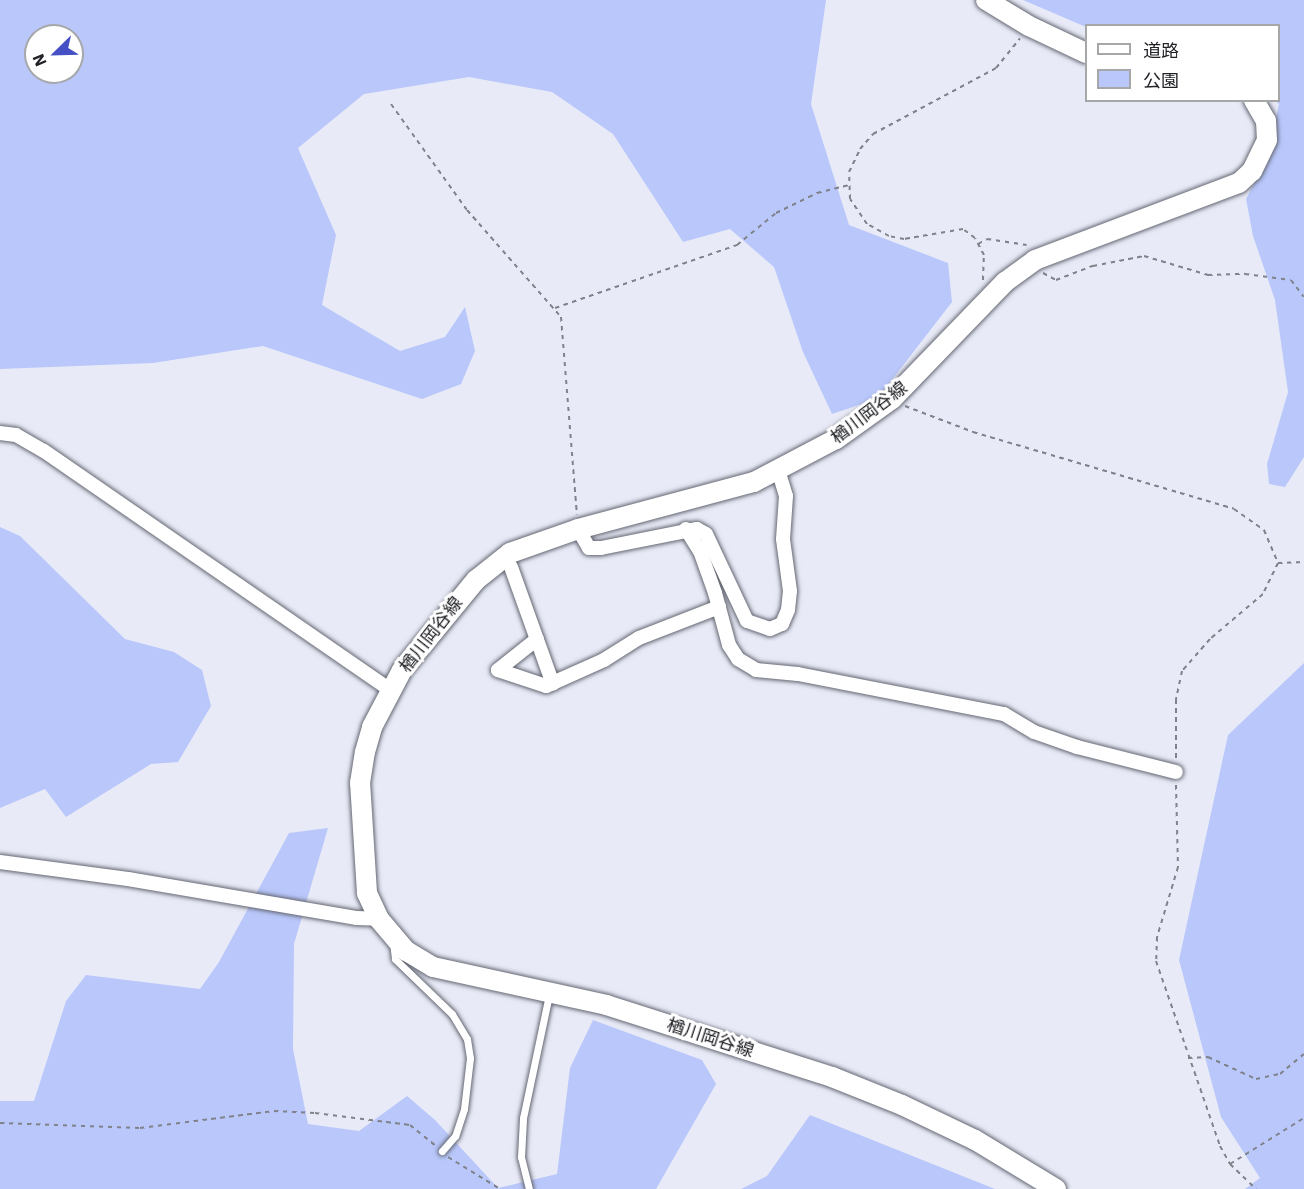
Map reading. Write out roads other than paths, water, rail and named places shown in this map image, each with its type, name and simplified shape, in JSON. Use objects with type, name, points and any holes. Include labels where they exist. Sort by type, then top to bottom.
[{"type":"main road","points":[[986,0],[1029,26],[1085,54]]},
{"type":"main road","name":"楢川岡谷線","points":[[1056,1189],[975,1140],[902,1105],[832,1077],[606,1005],[433,967],[394,940],[379,919],[367,893],[360,783],[372,727],[389,689],[446,612],[476,580],[510,553],[578,529],[714,495],[779,472],[836,439],[892,399],[1005,282],[1041,257],[1239,183],[1252,171],[1267,140],[1266,121],[1255,102]]},
{"type":"street","points":[[0,433],[16,435],[44,451],[389,689]]},
{"type":"street","points":[[578,529],[589,548],[601,548],[686,529],[706,534],[747,621],[770,629],[782,624],[789,610],[790,591],[783,539],[786,496],[779,472]]},
{"type":"street","points":[[686,529],[700,551],[729,645],[738,659],[756,670],[798,674],[1004,714],[1034,732],[1077,747],[1176,772]]},
{"type":"street","points":[[511,567],[553,684]]},
{"type":"street","points":[[537,639],[498,670],[538,686],[553,684],[639,638],[719,607]]},
{"type":"street","points":[[0,862],[128,879],[356,918],[379,919]]},
{"type":"lane","points":[[394,940],[395,959],[452,1014],[466,1039],[470,1058],[464,1109],[455,1136],[442,1151]]},
{"type":"lane","points":[[529,1189],[521,1157],[523,1118],[549,993]]}]
